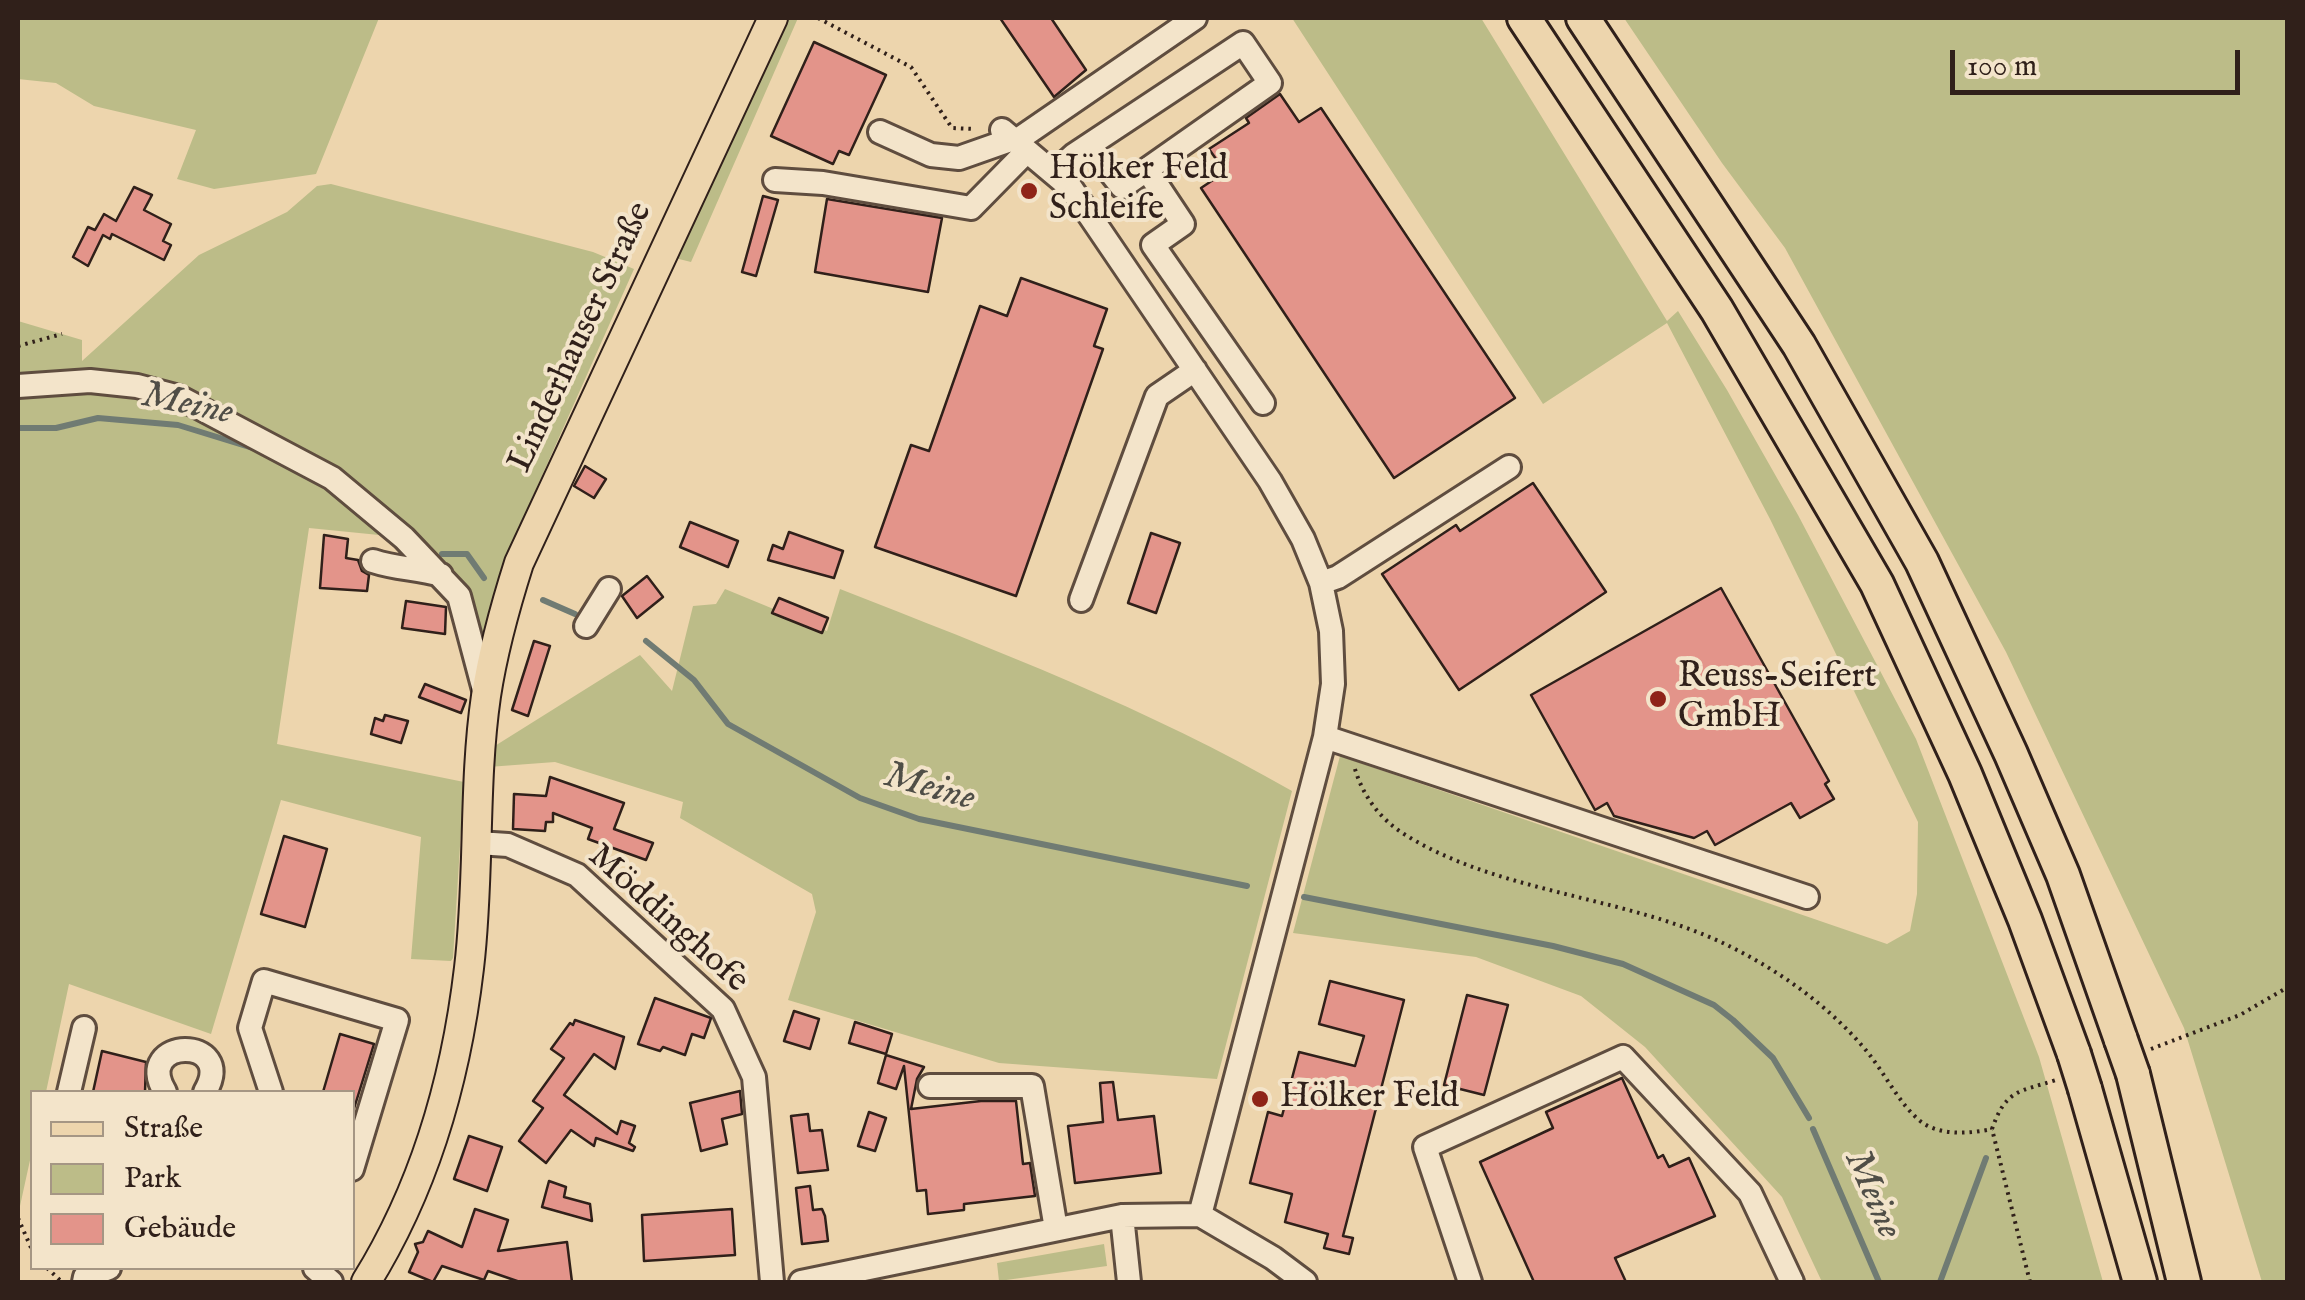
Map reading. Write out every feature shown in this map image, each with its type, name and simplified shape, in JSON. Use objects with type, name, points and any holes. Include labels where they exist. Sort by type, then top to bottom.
[{"type":"highway","points":[[1524,18],[1717,310],[1877,584],[1965,774],[2025,920],[2074,1054],[2140,1282]]},
{"type":"highway","points":[[1582,18],[1799,344],[1922,562],[2063,875],[2133,1074],[2184,1282]]},
{"type":"main road","name":"Linderhauser Straße","points":[[366,1282],[402,1216],[451,1083],[470,967],[486,699],[498,627],[519,563],[773,18]]},
{"type":"street","points":[[880,132],[930,155],[959,158],[1014,140],[1195,18]]},
{"type":"street","points":[[1054,173],[1088,145],[1244,43],[1270,83],[1122,187],[1088,145]]},
{"type":"street","points":[[1014,140],[1072,188],[1270,481],[1304,539],[1332,631],[1333,684],[1325,738],[1200,1215]]},
{"type":"street","points":[[774,180],[823,183],[971,208],[1014,140]]},
{"type":"street","points":[[1147,170],[1183,224],[1153,246],[1263,403]]},
{"type":"street","points":[[1081,600],[1157,396],[1195,370]]},
{"type":"street","name":"Linderhauser Straße","points":[[18,386],[90,381],[136,386],[179,398],[332,478],[404,538],[459,596],[486,699]]},
{"type":"street","points":[[1320,583],[1338,577],[1508,467]]},
{"type":"street","points":[[373,561],[402,570],[406,562],[443,576]]},
{"type":"street","points":[[586,626],[609,589]]},
{"type":"street","points":[[1325,738],[1807,897]]},
{"type":"street","name":"Möddinghofe","points":[[478,843],[508,845],[576,875],[723,1008],[754,1078],[772,1282]]},
{"type":"street","points":[[269,1090],[250,1028],[264,981],[397,1020],[355,1159]]},
{"type":"street","points":[[68,1090],[84,1028]]},
{"type":"street","points":[[165,1090],[159,1080],[159,1068],[165,1058],[186,1048],[206,1059],[211,1070],[206,1090]]},
{"type":"street","points":[[1470,1282],[1426,1147],[1623,1057],[1750,1193],[1792,1282]]},
{"type":"street","points":[[930,1086],[1032,1086],[1056,1229]]},
{"type":"street","points":[[800,1282],[1122,1216],[1200,1215],[1304,1282]]},
{"type":"street","points":[[1122,1216],[1130,1282]]},
{"type":"street","points":[[77,1277],[102,1270]]},
{"type":"path","points":[[818,18],[911,67],[952,128],[1014,140]]},
{"type":"path","points":[[18,346],[62,334]]},
{"type":"path","points":[[1350,746],[1361,788],[1380,814],[1401,832],[1434,850],[1508,878],[1681,925],[1726,944],[1805,992],[1836,1018],[1919,1120],[1950,1131],[1992,1129],[2030,1282]]},
{"type":"path","points":[[2185,1038],[2240,1015],[2288,987]]},
{"type":"path","points":[[18,1218],[30,1245]]},
{"type":"green space","points":[[18,18],[379,18],[316,174],[214,189],[177,179],[196,130],[94,106],[56,83],[18,79]]},
{"type":"green space","points":[[784,18],[798,18],[691,262],[671,257]]},
{"type":"green space","points":[[1292,18],[1481,18],[1667,321],[1678,311],[1798,515],[1916,739],[2039,1057],[2103,1282],[1822,1282],[1782,1197],[1645,1047],[1581,996],[1476,957],[1293,933],[1340,756],[1887,944],[1910,931],[1917,894],[1918,822],[1770,519],[1667,323],[1543,404]]},
{"type":"green space","points":[[1624,18],[2287,18],[2287,1282],[2262,1282],[2184,1028],[2006,652],[1785,248]]},
{"type":"green space","points":[[331,184],[593,252],[634,269],[533,496],[482,664],[476,622],[389,536],[309,528],[277,744],[464,782],[453,958],[411,959],[421,837],[281,800],[211,1034],[69,984],[46,1090],[30,1090],[30,1160],[20,1206],[18,321],[82,340],[82,361],[199,255],[287,212],[317,186]]},
{"type":"green space","points":[[725,589],[827,631],[840,589],[1127,707],[1292,791],[1217,1079],[999,1063],[788,1000],[816,912],[812,894],[680,818],[683,802],[555,762],[488,767],[490,749],[640,655],[672,691],[693,606],[716,604]]},
{"type":"green space","points":[[1104,1244],[1107,1266],[999,1281],[997,1263]]},
{"type":"building","points":[[1000,18],[1051,18],[1086,70],[1054,97]]},
{"type":"building","points":[[814,42],[886,75],[849,155],[839,151],[833,164],[771,136]]},
{"type":"building","points":[[1280,94],[1299,122],[1321,108],[1515,398],[1394,478],[1201,188],[1225,172],[1209,149],[1249,123],[1246,118]]},
{"type":"building","points":[[134,187],[152,195],[144,210],[171,224],[163,241],[171,245],[164,260],[112,234],[110,239],[103,235],[88,266],[73,257],[88,227],[95,230],[104,214],[116,221]]},
{"type":"building","points":[[763,196],[778,200],[756,276],[742,272]]},
{"type":"building","points":[[827,199],[942,218],[928,292],[815,272]]},
{"type":"building","points":[[1021,278],[1107,309],[1094,346],[1103,349],[1016,596],[875,547],[911,445],[929,451],[980,306],[1007,316]]},
{"type":"building","points":[[585,466],[606,479],[594,498],[574,486]]},
{"type":"building","points":[[1533,483],[1606,592],[1459,690],[1382,574],[1456,525],[1460,531]]},
{"type":"building","points":[[690,522],[738,541],[728,567],[680,547]]},
{"type":"building","points":[[789,532],[843,551],[834,578],[768,560],[773,545],[783,549]]},
{"type":"building","points":[[1151,533],[1180,543],[1156,613],[1128,603]]},
{"type":"building","points":[[324,535],[348,539],[346,558],[358,560],[362,571],[369,575],[367,591],[320,588]]},
{"type":"building","points":[[647,576],[663,597],[637,618],[622,596]]},
{"type":"building","name":"Reuss-Seifert GmbH","points":[[1721,588],[1829,781],[1825,784],[1834,799],[1800,818],[1791,803],[1715,845],[1707,831],[1694,838],[1614,816],[1607,803],[1595,810],[1531,695]]},
{"type":"building","points":[[779,598],[828,618],[822,633],[772,613]]},
{"type":"building","points":[[406,601],[446,607],[445,634],[402,628]]},
{"type":"building","points":[[534,641],[550,646],[528,716],[512,710]]},
{"type":"building","points":[[425,684],[466,700],[461,713],[419,697]]},
{"type":"building","points":[[385,715],[408,721],[401,743],[371,734],[375,718],[383,721]]},
{"type":"building","points":[[550,777],[624,803],[614,829],[653,843],[646,860],[588,839],[592,828],[553,813],[553,822],[546,822],[545,831],[513,829],[514,794],[546,796]]},
{"type":"building","points":[[284,836],[327,849],[305,927],[261,914]]},
{"type":"building","points":[[1330,981],[1404,1000],[1343,1236],[1353,1238],[1349,1254],[1324,1248],[1328,1234],[1285,1222],[1292,1194],[1250,1183],[1268,1112],[1282,1116],[1299,1052],[1355,1066],[1364,1036],[1319,1024]]},
{"type":"building","points":[[1467,995],[1508,1005],[1484,1095],[1444,1085]]},
{"type":"building","points":[[655,998],[711,1018],[704,1038],[692,1034],[685,1055],[638,1044]]},
{"type":"building","points":[[794,1011],[819,1019],[810,1049],[784,1041]]},
{"type":"building","points":[[575,1020],[624,1037],[615,1069],[594,1054],[564,1095],[617,1134],[621,1121],[635,1126],[629,1143],[635,1147],[633,1151],[596,1138],[594,1146],[571,1130],[546,1163],[519,1141],[543,1108],[533,1101],[564,1058],[551,1049]]},
{"type":"building","points":[[855,1022],[892,1034],[886,1054],[849,1043]]},
{"type":"building","points":[[340,1034],[374,1044],[355,1105],[355,1090],[324,1090]]},
{"type":"building","points":[[102,1051],[146,1062],[145,1090],[93,1090]]},
{"type":"building","points":[[886,1055],[924,1067],[917,1079],[911,1109],[1016,1101],[1023,1164],[1030,1163],[1035,1196],[964,1204],[964,1210],[928,1214],[926,1190],[917,1191],[904,1066],[896,1089],[878,1083]]},
{"type":"building","points":[[1622,1078],[1658,1158],[1663,1155],[1669,1167],[1689,1158],[1715,1216],[1615,1258],[1626,1282],[1534,1282],[1480,1162],[1553,1128],[1546,1112]]},
{"type":"building","points":[[1113,1082],[1118,1120],[1154,1116],[1161,1173],[1075,1183],[1068,1126],[1103,1122],[1100,1083]]},
{"type":"building","points":[[740,1091],[742,1114],[722,1119],[727,1144],[701,1151],[690,1103]]},
{"type":"building","points":[[869,1112],[886,1118],[875,1151],[858,1146]]},
{"type":"building","points":[[808,1114],[810,1131],[822,1130],[828,1170],[798,1173],[791,1116]]},
{"type":"building","points":[[469,1136],[502,1147],[487,1191],[454,1179]]},
{"type":"building","points":[[549,1181],[566,1187],[564,1197],[590,1204],[592,1221],[542,1207]]},
{"type":"building","points":[[810,1186],[813,1210],[822,1209],[825,1216],[828,1241],[802,1244],[796,1188]]},
{"type":"building","points":[[475,1209],[508,1220],[498,1251],[567,1242],[572,1282],[520,1282],[488,1271],[484,1280],[442,1266],[433,1282],[409,1272],[418,1252],[415,1244],[423,1242],[428,1231],[462,1247]]},
{"type":"building","points":[[732,1209],[735,1255],[644,1261],[642,1215]]},
{"type":"waterway","name":"Meine","points":[[18,428],[56,428],[98,418],[178,425],[256,449]]},
{"type":"waterway","name":"Meine","points":[[442,554],[467,554],[484,578]]},
{"type":"waterway","name":"Meine","points":[[543,600],[575,614]]},
{"type":"waterway","name":"Meine","points":[[646,641],[694,680],[728,724],[860,798],[919,819],[1247,886]]},
{"type":"waterway","name":"Meine","points":[[1304,897],[1553,946],[1623,964],[1714,1005],[1733,1020],[1773,1058],[1809,1118]]},
{"type":"waterway","name":"Meine","points":[[1813,1129],[1879,1282]]},
{"type":"waterway","points":[[1940,1282],[1986,1158]]},
{"type":"place","name":"Hölker Feld Schleife","points":[[1029,191]]},
{"type":"place","name":"Reuss-Seifert GmbH","points":[[1658,699]]},
{"type":"place","name":"Hölker Feld","points":[[1260,1099]]}]
